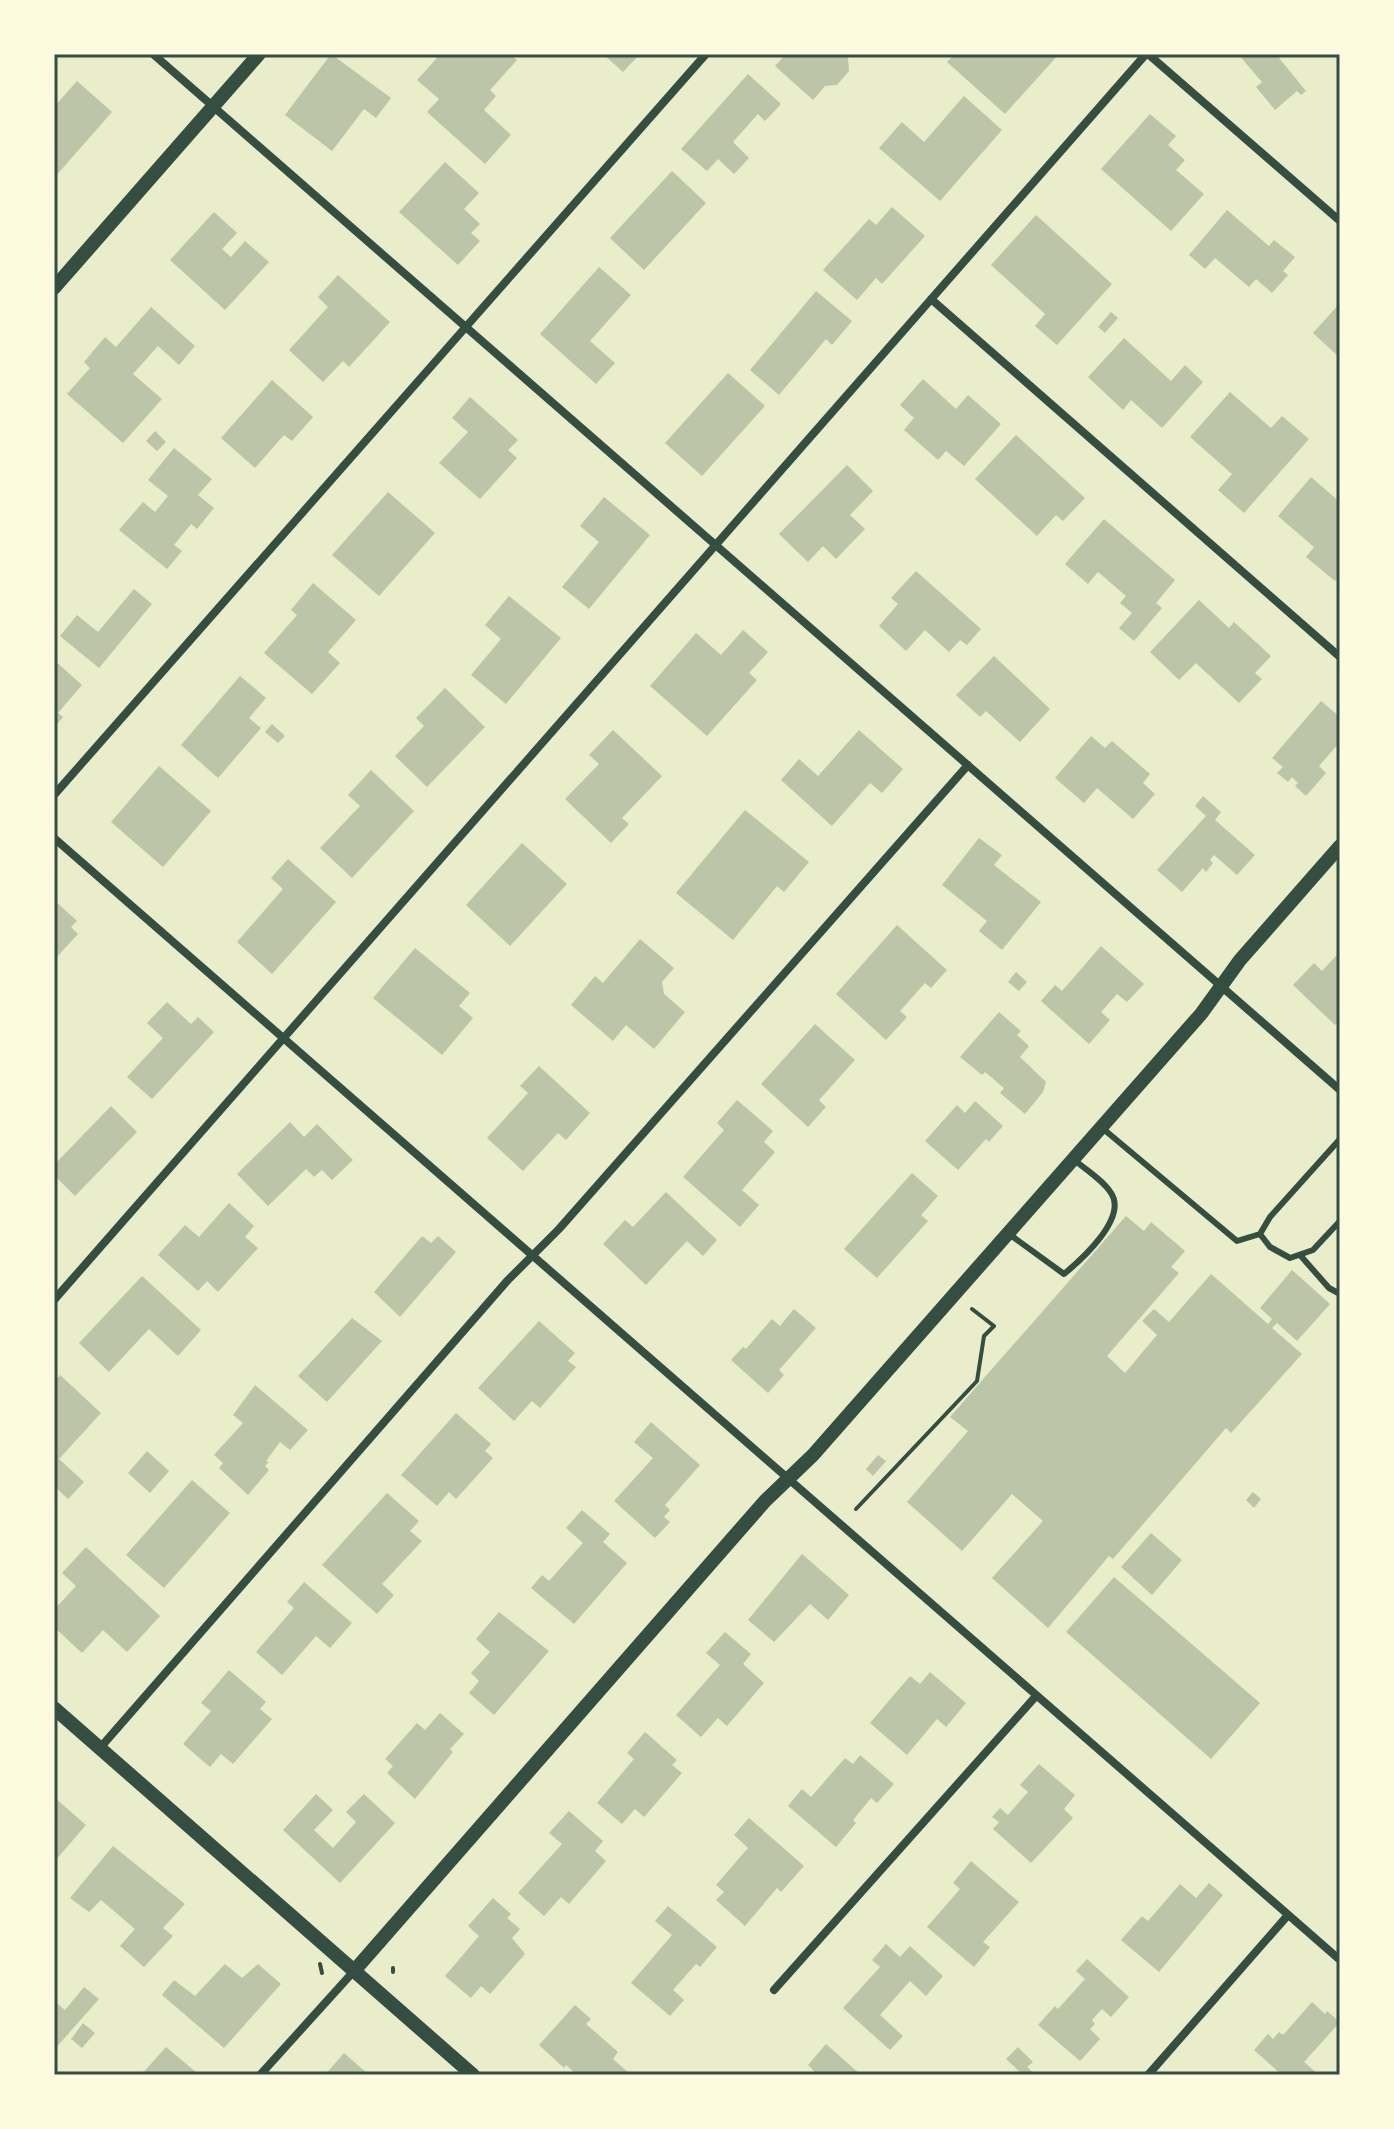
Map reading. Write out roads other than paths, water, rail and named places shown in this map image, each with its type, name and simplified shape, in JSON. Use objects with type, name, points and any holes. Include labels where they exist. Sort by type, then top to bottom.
[{"type":"street","points":[[153,54],[1340,1090]]},
{"type":"street","points":[[54,288],[259,54]]},
{"type":"street","points":[[54,795],[706,54]]},
{"type":"street","points":[[54,1300],[1147,54],[1340,221]]},
{"type":"street","points":[[931,299],[1340,657]]},
{"type":"street","points":[[100,1748],[508,1280],[569,1218],[968,765]]},
{"type":"street","points":[[54,838],[1340,1960]]},
{"type":"street","points":[[260,2075],[765,1501],[813,1455],[1201,1014],[1240,960],[1340,846]]},
{"type":"street","points":[[774,1990],[1036,1696]]},
{"type":"street","points":[[54,1708],[473,2075]]},
{"type":"street","points":[[1148,2075],[1288,1915]]},
{"type":"lane","points":[[1101,1127],[1237,1241],[1260,1234],[1270,1217],[1340,1139]]},
{"type":"lane","points":[[1008,1233],[1064,1274],[1081,1259],[1107,1229],[1115,1206],[1112,1193],[1073,1159]]},
{"type":"lane","points":[[1260,1234],[1270,1247],[1290,1258],[1313,1250],[1340,1221]]},
{"type":"lane","points":[[1300,1255],[1329,1288],[1340,1294]]}]
